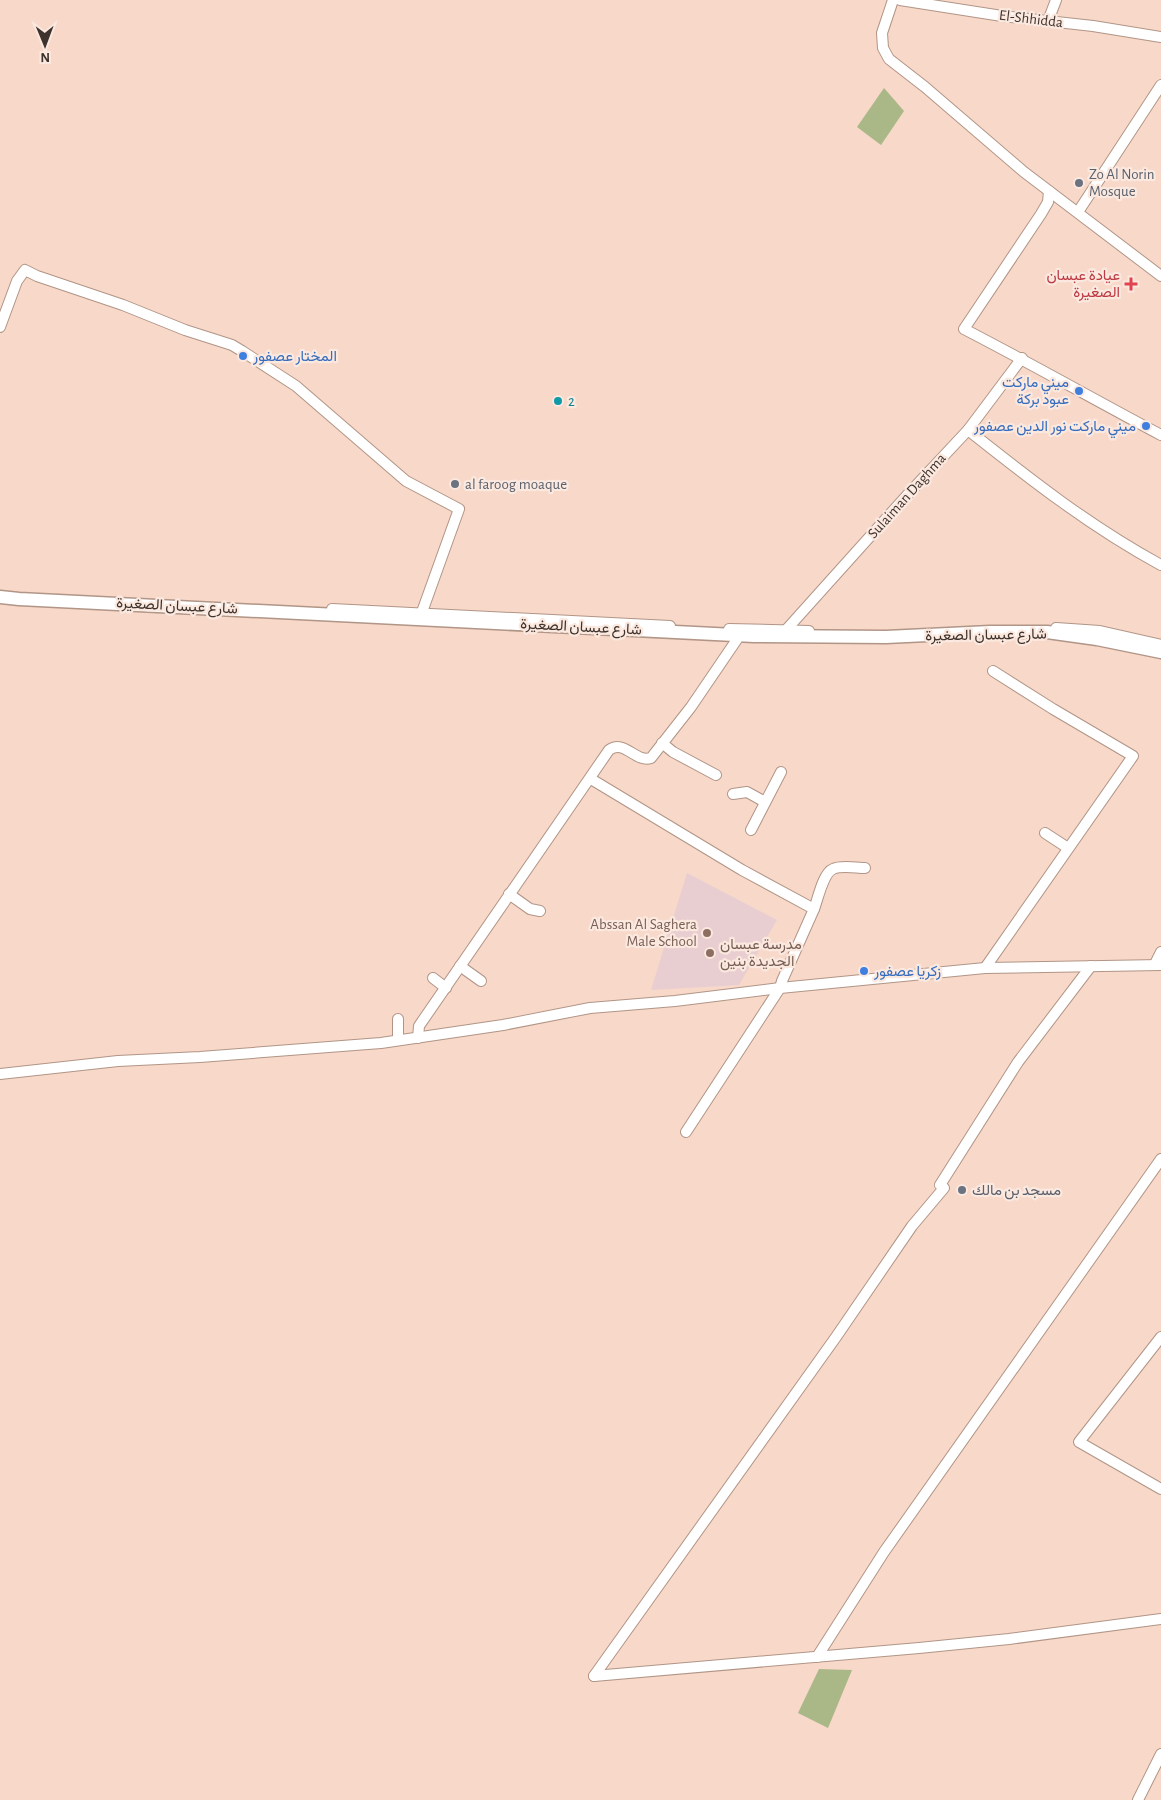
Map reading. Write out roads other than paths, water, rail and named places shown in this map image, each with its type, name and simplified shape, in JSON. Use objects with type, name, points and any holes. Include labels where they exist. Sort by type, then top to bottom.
[{"type":"main road","name":"شارع عبسان الصغيرة","points":[[0,596],[19,600],[886,637],[990,632],[1047,632],[1097,638],[1161,652]]},
{"type":"street","points":[[893,0],[882,34],[883,48],[889,59],[925,87],[1024,172],[1161,276]]},
{"type":"street","name":"El-Shhidda","points":[[900,0],[1002,16],[1093,26],[1161,38]]},
{"type":"street","points":[[1048,21],[1056,0]]},
{"type":"street","points":[[1078,212],[1161,85]]},
{"type":"street","points":[[1050,191],[1048,202],[1041,214],[964,329],[1022,358],[1080,392],[1161,434]]},
{"type":"street","points":[[0,327],[17,281],[25,270],[185,330],[232,345],[282,377],[313,401],[406,481],[459,509],[422,612]]},
{"type":"street","name":"Sulaiman Daghma","points":[[786,630],[968,430],[1022,358]]},
{"type":"street","points":[[968,430],[1078,515],[1113,538],[1161,565]]},
{"type":"street","name":"شارع عبسان الصغيرة","points":[[0,596],[422,612],[742,632],[786,630],[858,632],[1018,627],[1093,630],[1161,645]]},
{"type":"street","points":[[418,1038],[420,1026],[605,756],[612,748],[622,747],[646,760],[654,755],[691,707],[742,632]]},
{"type":"street","points":[[985,968],[1133,756],[1052,709],[993,670]]},
{"type":"street","points":[[662,743],[673,752],[716,775]]},
{"type":"street","points":[[751,830],[781,772]]},
{"type":"street","points":[[591,779],[742,870],[814,909]]},
{"type":"street","points":[[734,794],[747,792],[765,802]]},
{"type":"street","points":[[1045,833],[1068,848]]},
{"type":"street","points":[[686,1132],[780,988],[828,872],[833,868],[839,867],[865,868]]},
{"type":"street","points":[[509,894],[530,909],[540,911]]},
{"type":"street","points":[[0,1074],[118,1061],[209,1056],[418,1038],[503,1025],[590,1008],[675,1002],[780,988],[985,968],[1158,964],[1161,952]]},
{"type":"street","points":[[460,966],[481,981]]},
{"type":"street","points":[[1092,966],[1018,1062],[940,1185],[944,1188],[912,1226],[836,1337],[594,1676],[1000,1640],[1161,1619]]},
{"type":"street","points":[[433,978],[446,988]]},
{"type":"street","points":[[398,1019],[398,1040]]},
{"type":"street","points":[[817,1657],[884,1552],[1161,1159]]},
{"type":"street","points":[[1161,1337],[1079,1442],[1161,1489]]},
{"type":"street","points":[[1138,1800],[1161,1754]]},
{"type":"place","name":"Zo Al Norin Mosque","points":[[1079,183]]},
{"type":"place","name":"عيادة عبسان الصغيرة","points":[[1131,284]]},
{"type":"place","name":"المختار عصفور","points":[[243,356]]},
{"type":"place","name":"ميني ماركت عبود بركة","points":[[1079,391]]},
{"type":"place","name":"2","points":[[558,401]]},
{"type":"place","name":"ميني ماركت نور الدين عصفور","points":[[1146,426]]},
{"type":"place","name":"al faroog moaque","points":[[455,484]]},
{"type":"place","name":"Abssan Al Saghera Male School","points":[[707,933]]},
{"type":"place","name":"مدرسة عبسان الجديدة بنين","points":[[710,953]]},
{"type":"place","name":"زكريا عصفور","points":[[864,971]]},
{"type":"place","name":"مسجد بن مالك","points":[[962,1190]]}]
